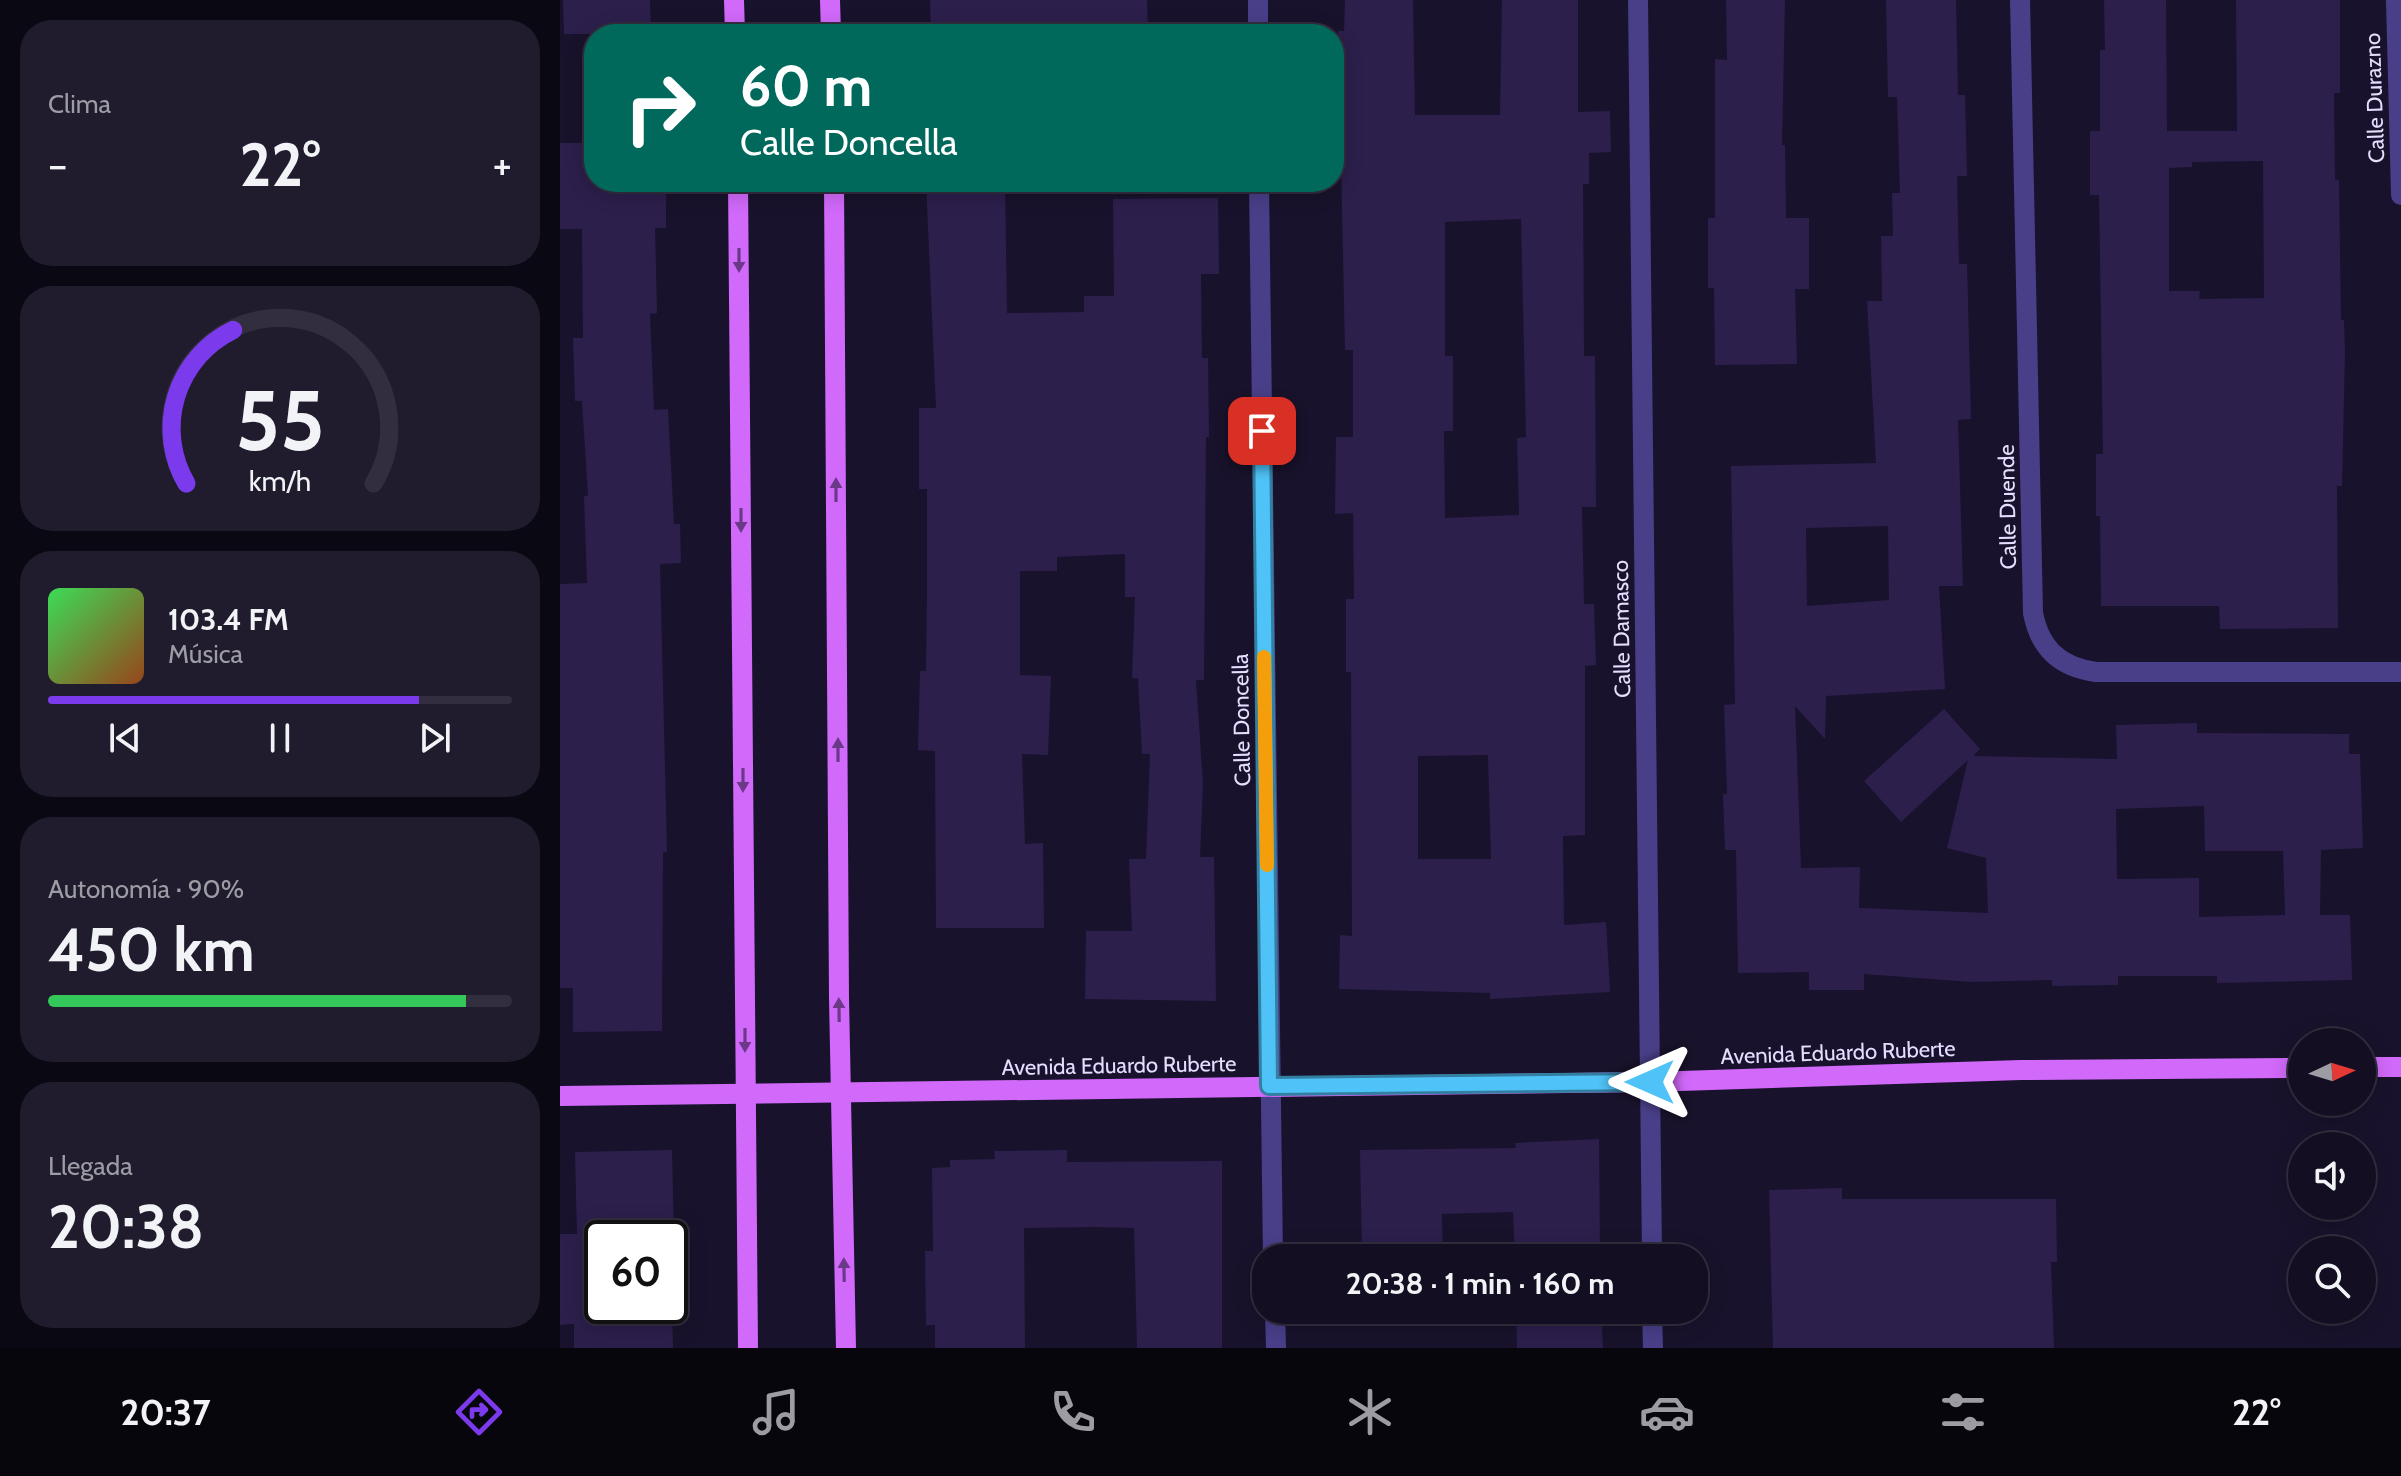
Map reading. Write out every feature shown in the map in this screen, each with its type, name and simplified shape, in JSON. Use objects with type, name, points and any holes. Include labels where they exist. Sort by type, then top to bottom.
[{"type":"main road","points":[[734,0],[735,24]]},
{"type":"main road","points":[[830,0],[831,24]]},
{"type":"main road","points":[[738,192],[748,1348]]},
{"type":"main road","points":[[834,192],[840,1093],[846,1348]]},
{"type":"main road","points":[[2376,1067],[2401,1067]]},
{"type":"main road","name":"Avenida Eduardo Ruberte","points":[[560,1096],[1650,1082],[2021,1070],[2288,1068]]},
{"type":"street","points":[[1258,0],[1258,24]]},
{"type":"street","name":"Calle Damasco","points":[[1638,0],[1652,1244]]},
{"type":"street","name":"Calle Duende","points":[[2020,0],[2033,613],[2037,632],[2046,648],[2060,661],[2096,672],[2401,672]]},
{"type":"street","name":"Calle Durazno","points":[[2396,0],[2401,195]]},
{"type":"street","name":"Calle Doncella","points":[[1259,192],[1273,1244]]},
{"type":"street","points":[[1275,1324],[1276,1348]]},
{"type":"street","points":[[1652,1324],[1653,1348]]},
{"type":"building","points":[[563,0],[650,0],[651,24],[584,24],[584,34],[564,34]]},
{"type":"building","points":[[930,0],[1147,0],[1148,24],[931,24]]},
{"type":"building","points":[[1345,0],[1413,0],[1415,115],[1500,115],[1502,0],[1578,0],[1578,112],[1610,111],[1611,152],[1589,153],[1589,184],[1583,184],[1584,356],[1595,356],[1596,507],[1582,507],[1584,604],[1594,604],[1596,665],[1585,666],[1585,835],[1563,836],[1564,925],[1606,922],[1610,992],[1490,999],[1490,993],[1339,989],[1340,935],[1352,936],[1351,672],[1346,672],[1346,599],[1354,599],[1353,513],[1335,514],[1336,437],[1353,437],[1353,350],[1345,350],[1342,192],[1344,192]],"holes":[[[1521,219],[1526,437],[1517,438],[1519,515],[1445,518],[1444,431],[1453,431],[1453,356],[1445,356],[1445,222]],[[1488,755],[1491,859],[1418,859],[1418,756]]]},
{"type":"building","points":[[1726,0],[1785,0],[1782,145],[1785,145],[1786,218],[1809,218],[1809,289],[1795,289],[1797,364],[1715,365],[1714,288],[1708,288],[1708,218],[1715,218],[1715,59],[1727,60]]},
{"type":"building","points":[[1886,0],[1956,0],[1958,95],[1965,95],[1967,176],[1957,176],[1959,264],[1967,264],[1971,419],[1958,420],[1963,586],[1939,586],[1945,689],[1826,696],[1825,739],[1795,706],[1801,868],[1860,867],[1859,908],[1988,913],[1986,858],[1947,848],[1968,760],[1901,822],[1864,781],[1944,709],[1980,749],[1973,756],[2117,759],[2116,725],[2197,723],[2197,733],[2349,734],[2349,754],[2360,754],[2363,848],[2321,850],[2320,915],[2350,915],[2352,980],[2217,983],[2217,976],[2118,976],[2118,985],[2052,986],[2052,980],[1971,982],[1864,974],[1864,990],[1809,990],[1809,972],[1738,973],[1736,850],[1725,850],[1723,794],[1727,794],[1724,705],[1735,704],[1731,466],[1876,463],[1867,301],[1882,301],[1881,236],[1893,236],[1892,193],[1900,193],[1897,97],[1888,97]],"holes":[[[1888,526],[1889,600],[1807,606],[1806,528]],[[2204,806],[2205,851],[2283,851],[2285,915],[2199,917],[2199,878],[2117,879],[2116,809]]]},
{"type":"building","points":[[2104,0],[2166,0],[2167,131],[2237,131],[2236,0],[2340,0],[2340,93],[2334,93],[2335,180],[2339,180],[2341,320],[2344,320],[2345,352],[2342,486],[2337,486],[2338,628],[2220,629],[2219,606],[2101,606],[2100,516],[2096,516],[2096,454],[2103,454],[2099,195],[2090,195],[2090,131],[2100,131],[2100,50],[2105,50]],"holes":[[[2263,161],[2264,298],[2199,299],[2200,291],[2169,291],[2169,168],[2192,167],[2192,162]]]},
{"type":"building","points":[[560,143],[584,143],[584,192],[666,192],[666,228],[655,228],[657,313],[650,314],[654,410],[668,409],[674,524],[680,524],[681,563],[660,564],[667,852],[663,852],[662,1031],[573,1032],[573,988],[560,988],[560,584],[587,583],[584,496],[588,496],[582,401],[575,401],[573,338],[583,338],[582,229],[560,229]]},
{"type":"building","points":[[926,192],[1005,192],[1007,313],[1084,312],[1084,296],[1114,296],[1113,199],[1218,198],[1219,274],[1201,274],[1202,358],[1208,358],[1209,437],[1206,437],[1204,680],[1196,680],[1203,784],[1200,857],[1214,857],[1216,1001],[1085,999],[1086,931],[1132,931],[1129,859],[1146,859],[1150,754],[1142,754],[1138,678],[1132,678],[1135,597],[1125,597],[1125,554],[1057,557],[1057,571],[1020,571],[1020,675],[1051,676],[1048,755],[1022,754],[1025,844],[1043,843],[1044,928],[936,928],[935,751],[918,750],[920,671],[926,671],[927,593],[927,489],[919,489],[919,408],[936,408]]},
{"type":"building","points":[[1599,1139],[1600,1244],[1514,1244],[1513,1212],[1442,1214],[1443,1244],[1362,1244],[1360,1150],[1516,1148],[1515,1143]]},
{"type":"building","points":[[672,1150],[674,1220],[584,1220],[584,1324],[672,1324],[673,1348],[574,1348],[574,1324],[560,1325],[560,1234],[577,1234],[575,1152]]},
{"type":"building","points":[[1067,1150],[1067,1162],[1222,1161],[1222,1348],[1137,1348],[1134,1228],[1095,1227],[1024,1228],[1025,1348],[935,1348],[935,1325],[926,1325],[925,1251],[933,1251],[932,1168],[950,1167],[950,1160],[995,1159],[994,1151]]},
{"type":"building","points":[[1842,1188],[1842,1199],[2056,1199],[2057,1262],[2051,1262],[2054,1348],[1773,1348],[1769,1190]]},
{"type":"building","points":[[1516,1324],[1602,1324],[1603,1348],[1517,1348]]},
{"type":"slow traffic","points":[[1264,657],[1267,865]]},
{"type":"route","points":[[1262,431],[1269,1086],[1650,1082]]}]
